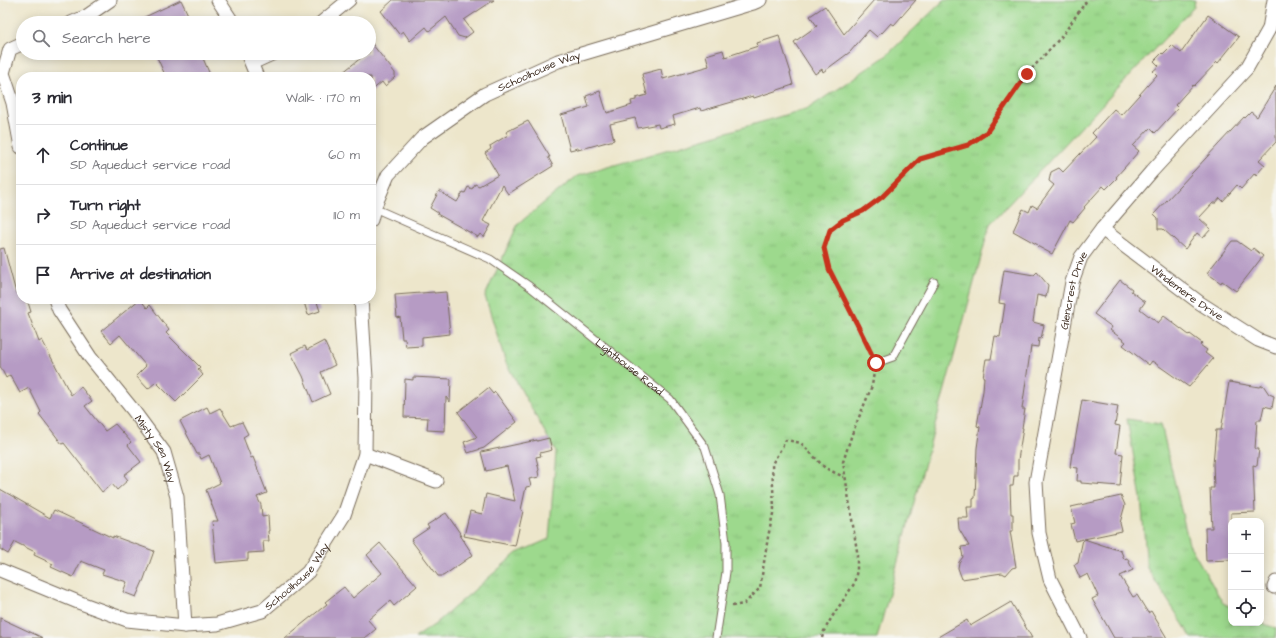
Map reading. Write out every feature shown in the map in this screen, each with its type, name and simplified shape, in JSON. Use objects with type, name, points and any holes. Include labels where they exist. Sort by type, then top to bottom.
[{"type":"street","points":[[87,16],[110,0]]},
{"type":"street","points":[[218,0],[228,16]]},
{"type":"street","points":[[330,16],[349,0]]},
{"type":"street","name":"Schoolhouse Way","points":[[376,202],[388,175],[422,138],[485,94],[558,61],[760,0]]},
{"type":"street","name":"Glencrest Drive","points":[[1080,638],[1050,579],[1039,533],[1036,482],[1072,282],[1081,257],[1102,229],[1152,171],[1247,68],[1269,29],[1274,0]]},
{"type":"street","points":[[16,46],[10,49],[4,56],[3,73],[13,103],[16,120]]},
{"type":"street","points":[[251,60],[255,72]]},
{"type":"street","name":"Windemere Drive","points":[[1102,229],[1200,303],[1258,340],[1276,347]]},
{"type":"street","name":"Misty Sea Way","points":[[57,304],[59,310],[90,357],[133,410],[164,452],[177,497],[185,626]]},
{"type":"street","name":"Schoolhouse Way","points":[[0,570],[78,602],[127,620],[185,626],[217,624],[262,611],[308,572],[344,515],[365,454],[366,378],[361,304]]},
{"type":"street","points":[[365,454],[436,481]]},
{"type":"lane","name":"Lighthouse Road","points":[[376,213],[490,259],[529,286],[670,400],[705,447],[720,495],[726,542],[726,572],[716,638]]},
{"type":"lane","points":[[876,363],[892,357],[934,282]]},
{"type":"path","points":[[822,638],[824,631],[832,617],[854,584],[857,570],[857,551],[843,462],[852,434],[872,386],[876,363],[829,269],[824,248],[830,230],[843,220],[863,211],[882,197],[920,159],[968,145],[986,133],[1027,74],[1062,36],[1088,0]]},
{"type":"path","points":[[720,607],[744,604],[760,588],[774,509],[772,464],[786,440],[801,443],[825,468],[845,477]]},
{"type":"green space","points":[[944,0],[1195,0],[1194,7],[990,224],[877,638],[415,638],[434,625],[517,553],[549,539],[556,452],[506,363],[485,296],[518,224],[577,176],[809,108],[886,56]]},
{"type":"green space","points":[[1127,419],[1161,424],[1189,544],[1223,603],[1228,606],[1228,626],[1264,626],[1264,624],[1276,628],[1276,638],[1192,638],[1147,568],[1141,498]]},
{"type":"building","points":[[181,0],[189,16],[147,16]]},
{"type":"building","points":[[393,0],[494,0],[464,20],[473,32],[465,38],[458,36],[446,17],[429,31],[426,27],[410,41],[403,31],[399,34],[381,11]]},
{"type":"building","points":[[874,0],[916,0],[894,25],[891,23],[877,37],[869,30],[850,52],[823,72],[822,69],[815,74],[794,42],[817,26],[810,16],[825,6],[844,34]]},
{"type":"building","points":[[1208,15],[1239,37],[1218,63],[1217,62],[1194,86],[1193,85],[1175,105],[1178,108],[1155,133],[1150,128],[1133,146],[1139,151],[1106,189],[1103,186],[1073,222],[1070,220],[1052,254],[1013,231],[1023,209],[1029,212],[1032,205],[1037,208],[1054,185],[1049,181],[1051,172],[1059,168],[1063,172],[1096,137],[1092,133],[1114,109],[1121,115],[1157,75],[1153,71],[1159,66],[1154,61],[1172,45],[1181,53]]},
{"type":"building","points":[[779,36],[791,73],[793,85],[754,98],[753,96],[701,111],[700,108],[673,116],[675,124],[659,128],[658,124],[638,128],[635,118],[610,124],[614,140],[578,150],[578,148],[570,150],[561,115],[589,107],[586,96],[600,91],[607,113],[632,105],[631,101],[647,95],[642,74],[661,69],[663,79],[709,66],[706,55],[723,50],[725,57],[758,46],[757,43]]},
{"type":"building","points":[[376,49],[395,73],[395,77],[385,86],[382,82],[376,87],[376,72],[343,72],[358,60],[376,60]]},
{"type":"building","points":[[158,60],[204,60],[209,72],[164,72]]},
{"type":"building","points":[[1276,86],[1276,142],[1259,160],[1265,165],[1256,175],[1255,173],[1241,189],[1237,185],[1223,201],[1220,198],[1216,203],[1213,203],[1199,218],[1211,229],[1203,238],[1197,233],[1185,249],[1163,229],[1158,229],[1158,218],[1154,214],[1244,117],[1245,118],[1251,112],[1257,117]]},
{"type":"building","points":[[528,121],[550,157],[548,157],[553,166],[508,194],[502,185],[483,221],[491,225],[484,237],[480,234],[478,237],[437,214],[438,213],[430,208],[439,191],[457,202],[468,187],[472,189],[475,184],[479,186],[498,175],[485,153],[491,149],[490,146],[508,135],[506,132]]},
{"type":"building","points":[[1232,241],[1237,241],[1251,251],[1253,248],[1263,256],[1236,291],[1207,273]]},
{"type":"building","points":[[4,248],[16,293],[16,304],[29,304],[31,312],[28,313],[39,342],[42,340],[71,395],[81,387],[92,401],[85,406],[105,431],[115,424],[131,442],[128,445],[141,462],[124,475],[128,480],[117,490],[112,484],[102,492],[64,443],[62,444],[39,414],[41,412],[29,388],[20,393],[10,375],[6,378],[0,366],[0,249]]},
{"type":"building","points":[[1004,270],[1034,275],[1037,272],[1048,285],[1046,297],[1037,295],[1033,322],[1044,325],[1041,339],[1039,338],[1038,347],[1031,346],[1022,409],[1025,409],[1018,460],[1018,476],[1014,476],[1013,486],[1010,486],[1013,531],[1010,531],[1016,567],[1012,568],[1006,575],[1002,573],[962,579],[958,568],[959,562],[963,557],[961,547],[969,546],[959,529],[958,518],[968,518],[967,507],[973,507],[973,499],[975,498],[977,448],[980,427],[977,426],[983,391],[983,377],[986,359],[991,359],[995,336],[1000,337],[1005,304],[999,303]]},
{"type":"building","points":[[1120,280],[1145,302],[1140,309],[1158,323],[1164,316],[1202,343],[1200,345],[1207,350],[1205,353],[1213,359],[1189,387],[1152,361],[1149,365],[1123,345],[1126,342],[1110,330],[1112,327],[1094,314]]},
{"type":"building","points":[[446,292],[450,334],[422,337],[422,346],[406,347],[405,339],[402,339],[400,317],[397,318],[395,295]]},
{"type":"building","points":[[134,304],[144,304],[147,308],[150,305],[169,330],[166,333],[200,367],[198,369],[203,375],[176,402],[156,382],[148,389],[136,376],[146,366],[120,335],[111,343],[101,331]]},
{"type":"building","points":[[305,304],[318,304],[320,311],[308,315]]},
{"type":"building","points":[[324,341],[335,365],[321,372],[330,394],[313,402],[303,376],[291,353],[305,346],[307,350]]},
{"type":"building","points":[[413,377],[451,379],[450,402],[446,397],[445,431],[427,430],[428,418],[404,417],[405,379],[413,380]]},
{"type":"building","points":[[1229,382],[1259,387],[1263,385],[1269,394],[1274,396],[1272,408],[1264,406],[1261,420],[1257,420],[1255,449],[1259,449],[1257,466],[1253,465],[1255,512],[1231,513],[1231,518],[1228,518],[1228,560],[1206,561],[1205,528],[1212,528],[1210,488],[1214,488],[1213,464],[1216,430],[1221,430]]},
{"type":"building","points":[[488,388],[493,394],[495,392],[517,422],[484,448],[468,453],[464,442],[477,437],[458,412]]},
{"type":"building","points":[[1082,400],[1118,406],[1115,425],[1120,426],[1116,453],[1123,454],[1120,486],[1081,483],[1081,481],[1077,481],[1078,468],[1070,467]]},
{"type":"building","points":[[207,407],[210,413],[220,408],[231,426],[242,422],[248,434],[243,437],[251,458],[253,457],[267,493],[257,497],[261,505],[262,517],[268,516],[269,541],[263,541],[264,552],[248,553],[248,560],[216,563],[212,521],[218,521],[206,490],[220,483],[209,455],[201,459],[180,421]]},
{"type":"building","points":[[549,438],[552,450],[540,453],[541,456],[536,457],[539,477],[529,479],[531,486],[526,487],[521,510],[523,511],[515,546],[464,536],[470,511],[482,514],[486,494],[515,501],[507,466],[486,471],[481,452]]},
{"type":"building","points":[[0,489],[50,518],[54,510],[113,538],[113,536],[154,551],[136,597],[123,592],[127,582],[102,574],[104,570],[81,561],[73,577],[51,567],[53,564],[34,555],[35,552],[15,542],[8,554],[0,549]]},
{"type":"building","points":[[1121,496],[1125,505],[1120,523],[1122,531],[1084,539],[1121,551],[1124,559],[1127,558],[1133,570],[1120,576],[1133,597],[1137,595],[1148,613],[1151,611],[1167,638],[1114,638],[1092,599],[1098,596],[1088,574],[1080,578],[1074,565],[1078,563],[1083,539],[1075,541],[1071,524],[1075,523],[1071,507]]},
{"type":"building","points":[[446,513],[473,555],[443,576],[438,576],[411,540],[429,528],[427,525]]},
{"type":"building","points":[[380,543],[417,586],[394,606],[390,601],[368,620],[376,629],[365,638],[285,638],[327,604],[325,602],[344,587],[353,598],[382,573],[367,555]]},
{"type":"building","points":[[1011,602],[1032,638],[936,638],[967,620],[970,626]]},
{"type":"building","points":[[0,618],[43,638],[0,638]]},
{"type":"route","points":[[876,363],[829,269],[824,248],[830,230],[843,220],[863,211],[882,197],[920,159],[968,145],[986,133],[1027,74]]}]
